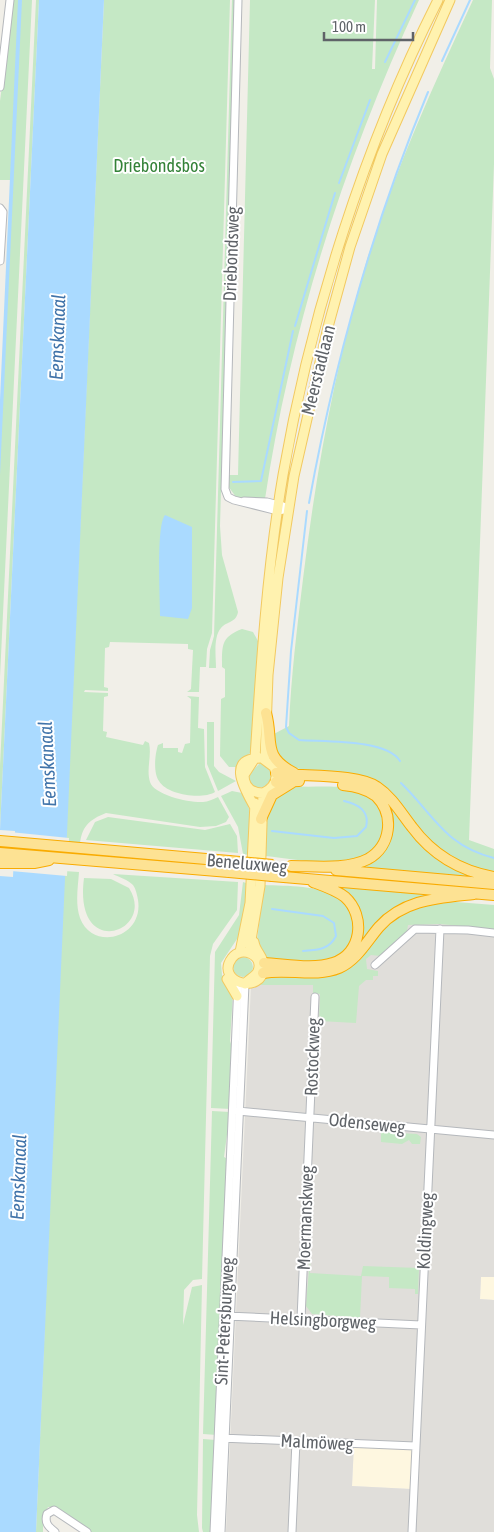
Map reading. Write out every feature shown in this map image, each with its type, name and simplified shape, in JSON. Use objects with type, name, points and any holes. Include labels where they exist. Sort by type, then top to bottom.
[{"type":"highway","points":[[266,713],[268,744],[272,755],[286,769],[296,778],[346,785],[375,795],[386,810],[389,828],[387,837],[379,850],[362,862],[291,866]]},
{"type":"highway","points":[[276,777],[356,780],[377,786],[397,806],[423,840],[441,856],[467,870],[494,877]]},
{"type":"highway","points":[[261,819],[272,795],[296,778]]},
{"type":"highway","points":[[0,835],[20,843]]},
{"type":"highway","name":"Beneluxweg","points":[[0,841],[90,849],[273,870],[303,878],[494,895]]},
{"type":"highway","name":"Beneluxweg","points":[[0,853],[90,860],[229,866]]},
{"type":"highway","points":[[0,863],[34,863],[60,858]]},
{"type":"highway","name":"Beneluxweg","points":[[273,870],[291,866],[494,884]]},
{"type":"highway","points":[[259,961],[316,965],[333,963],[347,954],[355,944],[358,923],[349,902],[337,892],[303,878]]},
{"type":"highway","points":[[259,961],[314,973],[333,970],[354,957],[380,926],[406,906],[424,900],[474,894]]},
{"type":"main road","name":"Meerstadlaan","points":[[260,758],[263,628],[290,438],[306,365],[335,262],[376,141],[404,73],[438,0]]},
{"type":"main road","name":"Meerstadlaan","points":[[260,758],[266,713],[272,629],[289,509],[305,423],[328,328],[350,247],[396,120],[450,0]]},
{"type":"main road","points":[[260,758],[274,767],[276,777],[270,789],[255,793],[241,785],[240,774],[244,764],[260,758]]},
{"type":"main road","points":[[255,793],[252,886],[248,937],[259,961],[257,980],[244,984],[230,974],[228,966],[233,956],[240,952],[248,937],[260,886],[261,819],[255,793]]},
{"type":"main road","points":[[241,996],[224,975],[223,967],[227,955],[248,937]]},
{"type":"main road","points":[[240,952],[259,961]]},
{"type":"street","points":[[0,86],[3,44],[10,0]]},
{"type":"street","name":"Driebondsweg","points":[[238,0],[224,483],[228,497],[237,501],[289,509]]},
{"type":"street","points":[[0,208],[3,212],[0,261]]},
{"type":"street","points":[[375,965],[415,928],[494,933]]},
{"type":"street","name":"Koldingweg","points":[[412,1532],[440,929]]},
{"type":"street","points":[[237,1111],[241,996],[244,984]]},
{"type":"street","points":[[241,996],[244,984]]},
{"type":"street","name":"Rostockweg","points":[[310,1117],[315,998]]},
{"type":"street","name":"Odenseweg","points":[[237,1111],[494,1135]]},
{"type":"street","name":"Sint-Petersburgweg","points":[[221,1532],[222,1438],[237,1111]]},
{"type":"street","name":"Moermanskweg","points":[[300,1319],[310,1117]]},
{"type":"street","name":"Helsingborgweg","points":[[227,1316],[421,1325]]},
{"type":"street","name":"Sint-Petersburgweg","points":[[214,1532],[222,1438]]},
{"type":"street","name":"Malmöweg","points":[[222,1438],[415,1446]]},
{"type":"street","points":[[292,1532],[296,1441]]},
{"type":"street","points":[[55,1532],[46,1524],[47,1514],[51,1511],[58,1511],[87,1532]]},
{"type":"shaded area","points":[[421,907],[494,913],[494,1277],[481,1277],[480,1299],[494,1300],[494,1532],[226,1532],[251,985]],"holes":[[[354,1444],[413,1448],[411,1489],[352,1486]]]},
{"type":"shaded area","points":[[481,1277],[494,1277],[494,1300],[480,1299]]},
{"type":"shaded area","points":[[354,1444],[413,1448],[411,1489],[352,1486]]},
{"type":"green space","points":[[13,0],[32,0],[0,677],[0,447],[13,180],[0,180],[0,101]]},
{"type":"green space","points":[[36,0],[39,0],[0,830],[0,766]]},
{"type":"green space","name":"Driebondsbos","points":[[104,0],[230,0],[212,633],[207,649],[206,667],[200,667],[199,692],[187,692],[191,689],[193,650],[188,649],[188,644],[110,642],[109,647],[105,648],[104,687],[108,688],[108,691],[85,690],[84,692],[108,693],[108,696],[104,697],[103,731],[107,732],[106,737],[143,745],[145,741],[149,743],[149,777],[153,787],[165,794],[190,801],[205,802],[218,797],[229,817],[226,822],[216,826],[200,827],[106,813],[91,821],[83,831],[79,861],[65,860]]},
{"type":"green space","points":[[232,0],[235,0],[220,526],[222,555],[238,612],[233,620],[223,626],[218,632],[216,668],[209,668],[210,650],[214,636]]},
{"type":"green space","points":[[250,0],[375,0],[372,69],[375,69],[377,0],[419,0],[367,121],[324,244],[290,370],[276,434],[265,499],[236,497],[228,486],[228,475],[238,475]]},
{"type":"green space","points":[[473,0],[492,0],[490,68],[494,79],[494,164],[469,840],[494,849],[494,874],[468,867],[431,844],[390,794],[289,766],[277,757],[270,736],[289,726],[296,634],[320,459],[336,380],[355,302],[377,229],[402,162]]},
{"type":"green space","points":[[242,629],[253,632],[258,641],[251,752],[237,767],[229,767],[220,756],[221,699],[225,697],[225,669],[222,667],[222,653],[226,639]]},
{"type":"green space","points":[[187,696],[199,697],[198,728],[204,729],[205,767],[215,792],[202,796],[185,795],[169,790],[157,778],[155,768],[158,745],[163,743],[163,748],[178,748],[178,752],[182,753],[185,744],[190,743],[191,699]]},
{"type":"green space","points":[[207,722],[214,722],[214,766],[219,772],[236,781],[218,791],[207,764]]},
{"type":"green space","points":[[260,763],[270,770],[271,779],[265,787],[256,788],[250,783],[249,774]]},
{"type":"green space","points":[[289,777],[344,781],[371,789],[393,805],[421,840],[441,859],[453,866],[489,880],[349,867],[367,862],[384,850],[389,840],[391,828],[388,809],[381,799],[361,787],[336,782]]},
{"type":"green space","points":[[292,786],[350,788],[370,796],[378,804],[382,815],[381,837],[366,854],[344,861],[310,861],[265,856],[266,817],[271,800]]},
{"type":"green space","points":[[232,791],[242,793],[249,807],[251,823],[249,855],[243,854],[238,827],[221,796]]},
{"type":"green space","points":[[108,817],[205,830],[230,824],[237,836],[238,853],[86,840],[95,822]]},
{"type":"green space","points":[[64,871],[79,872],[78,913],[86,929],[95,935],[106,937],[116,936],[126,931],[133,924],[138,913],[138,900],[133,885],[113,874],[238,882],[237,910],[213,944],[210,956],[202,1279],[193,1280],[184,1290],[183,1325],[192,1287],[202,1285],[197,1515],[199,1532],[91,1532],[57,1507],[48,1507],[43,1518],[43,1532],[36,1532]]},
{"type":"green space","points":[[84,878],[111,879],[129,888],[135,904],[132,917],[124,926],[113,931],[101,930],[90,921],[84,904]]},
{"type":"green space","points":[[243,882],[246,883],[245,909],[239,936],[221,963],[222,975],[233,994],[230,1041],[233,1050],[231,1109],[211,1108],[215,952],[239,915]]},
{"type":"green space","points":[[264,885],[313,888],[339,898],[347,905],[352,914],[354,924],[349,944],[343,952],[334,959],[317,963],[267,958],[257,940]]},
{"type":"green space","points":[[327,886],[432,895],[412,900],[354,952],[358,912]]},
{"type":"green space","points":[[444,901],[494,905],[494,929],[440,924],[408,925],[407,931],[380,956],[371,955],[366,959],[367,969],[378,971],[378,976],[373,976],[373,980],[366,980],[359,986],[356,1023],[319,1021],[320,994],[313,993],[313,985],[255,985],[267,975],[327,975],[391,921],[410,908]]},
{"type":"green space","points":[[243,957],[250,960],[253,967],[250,974],[243,977],[236,974],[233,967],[236,960]]},
{"type":"green space","points":[[212,1111],[230,1112],[224,1157],[226,1158],[228,1169],[217,1435],[203,1434]]},
{"type":"green space","points":[[381,1132],[417,1134],[421,1137],[420,1144],[412,1144],[409,1140],[402,1144],[381,1142]]},
{"type":"green space","points":[[311,1244],[310,1273],[361,1276],[363,1266],[419,1268],[418,1294],[415,1294],[415,1289],[389,1288],[389,1277],[362,1276],[360,1318],[312,1314],[306,1306]]},
{"type":"green space","points":[[203,1439],[216,1440],[211,1532],[203,1532],[202,1528]]},
{"type":"water","points":[[18,0],[22,0],[0,475],[0,400]]},
{"type":"water","name":"Eemskanaal","points":[[39,0],[104,0],[36,1532],[0,1532],[0,876],[13,877],[15,831],[0,830]]},
{"type":"water","points":[[165,515],[192,527],[192,608],[188,619],[160,616],[159,547],[162,522]]},
{"type":"pier","points":[[0,831],[69,838],[67,876],[11,871],[13,833],[0,833]]},
{"type":"waterway","points":[[385,62],[415,0]]},
{"type":"waterway","points":[[442,61],[470,0]]},
{"type":"waterway","points":[[309,503],[331,397],[357,294],[389,193],[428,92]]},
{"type":"waterway","points":[[339,183],[370,100]]},
{"type":"waterway","points":[[295,326],[335,193]]},
{"type":"waterway","points":[[233,482],[261,481],[293,331]]},
{"type":"waterway","points":[[307,511],[291,651],[286,727],[289,733],[299,740],[368,745],[393,754],[400,761]]},
{"type":"waterway","points":[[401,783],[441,828],[463,846],[494,858]]},
{"type":"waterway","points":[[272,831],[334,838],[357,836],[366,827],[366,817],[358,806],[344,801]]},
{"type":"waterway","points":[[272,909],[323,916],[334,923],[336,936],[330,944],[318,950],[303,951]]}]
